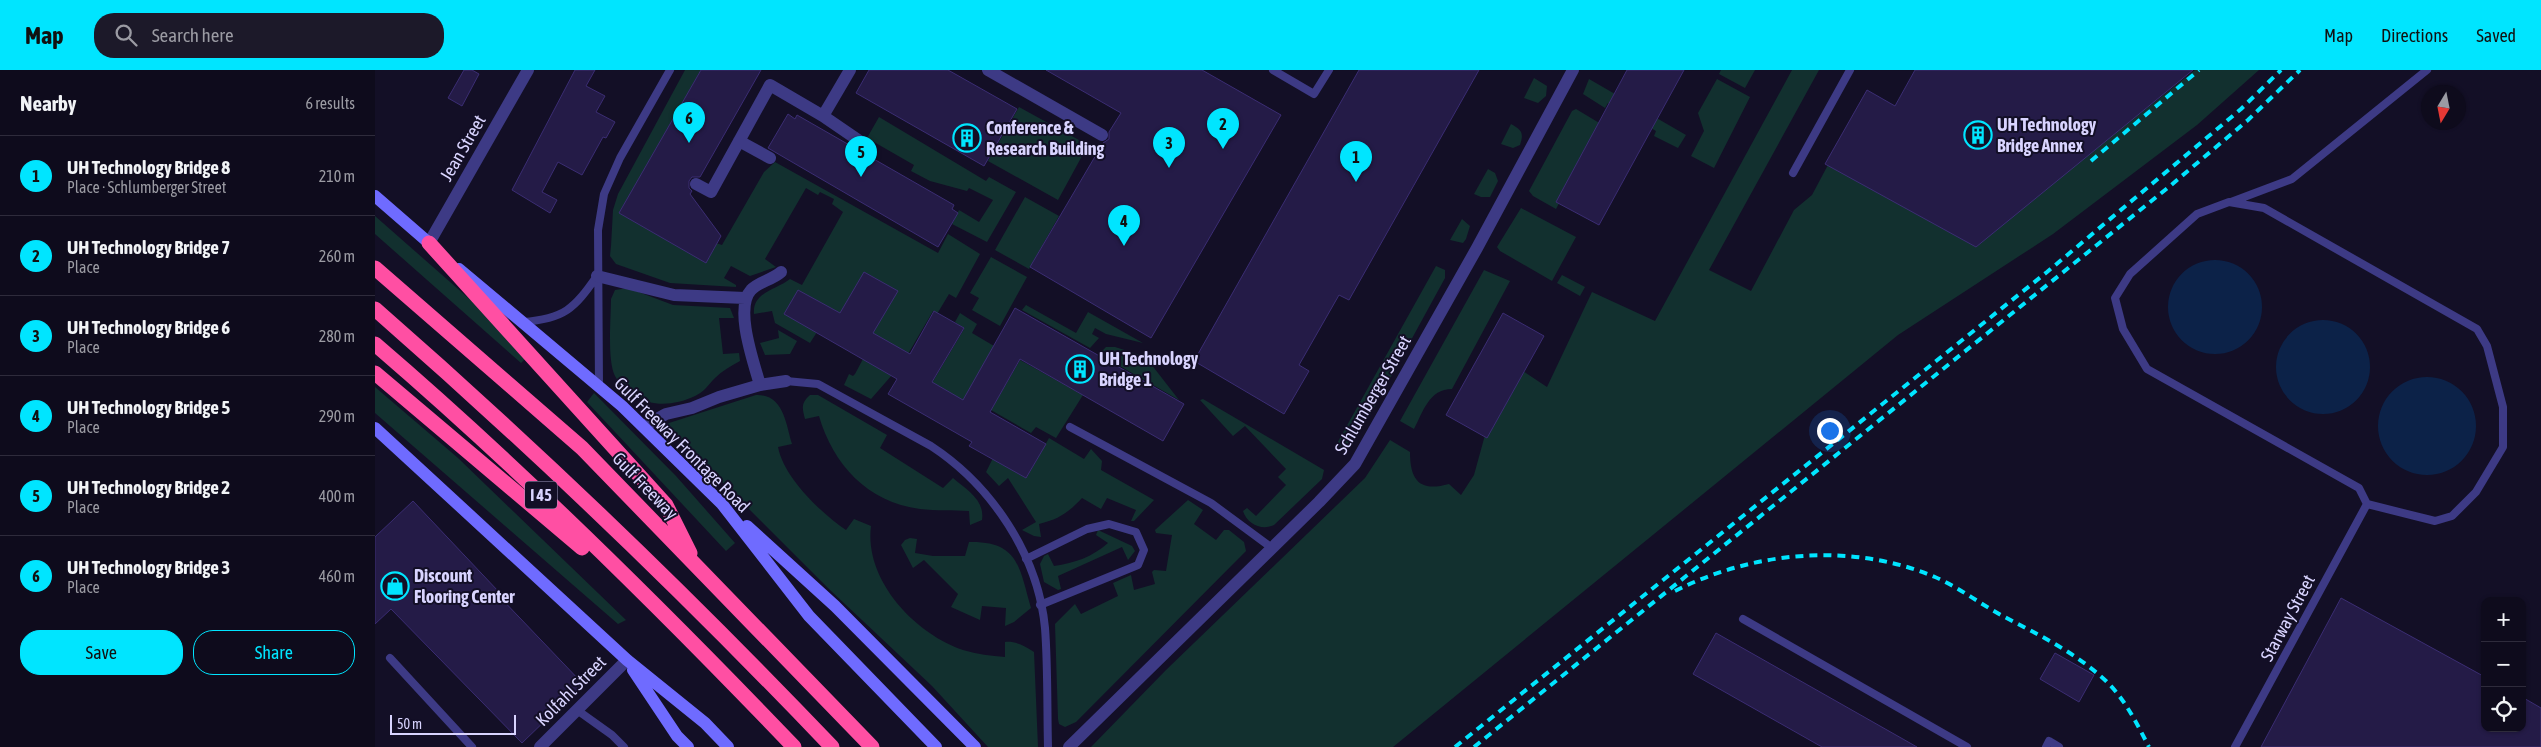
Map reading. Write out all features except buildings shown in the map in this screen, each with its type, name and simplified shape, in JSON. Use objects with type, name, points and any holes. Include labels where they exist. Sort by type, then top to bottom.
[{"type":"highway","points":[[429,243],[665,505],[696,566]]},
{"type":"highway","name":"Gulf Freeway","points":[[375,268],[581,448],[872,747]]},
{"type":"highway","points":[[375,309],[491,412],[636,548],[776,688],[832,747]]},
{"type":"highway","name":"I 45","points":[[375,344],[456,413],[703,651],[794,747]]},
{"type":"highway","points":[[375,373],[703,651]]},
{"type":"main road","name":"Gulf Freeway Frontage Road","points":[[375,196],[644,426],[722,504],[809,616],[936,747]]},
{"type":"main road","points":[[375,428],[627,660],[705,723],[727,747]]},
{"type":"main road","points":[[722,504],[835,606],[975,747]]},
{"type":"main road","points":[[627,660],[677,736],[688,747]]},
{"type":"street","name":"Jean Street","points":[[429,243],[528,70]]},
{"type":"street","points":[[823,116],[851,70]]},
{"type":"street","points":[[989,70],[1102,134]]},
{"type":"street","name":"Schlumberger Street","points":[[1070,746],[1355,464],[1465,269],[1573,70]]},
{"type":"street","points":[[696,184],[711,192],[770,85],[823,116],[861,142]]},
{"type":"street","points":[[739,142],[771,158]]},
{"type":"street","points":[[760,385],[746,328],[745,298],[751,288],[774,278],[781,272]]},
{"type":"street","points":[[597,276],[675,295],[745,298]]},
{"type":"street","points":[[644,426],[666,414],[691,408],[760,385],[786,381]]},
{"type":"street","name":"Kolfahl Street","points":[[541,747],[627,660]]},
{"type":"lane","points":[[599,387],[598,230],[605,188],[670,70]]},
{"type":"lane","points":[[1273,70],[1314,94],[1329,70]]},
{"type":"lane","points":[[1793,174],[1850,70]]},
{"type":"lane","points":[[2229,202],[2265,208],[2477,329],[2487,346],[2503,407],[2503,447],[2476,492],[2452,516],[2435,521],[2367,504],[2359,488],[2147,370],[2123,329],[2115,298],[2130,274],[2197,214],[2229,202],[2292,179],[2427,70]]},
{"type":"lane","points":[[523,322],[548,320],[568,310],[579,300],[597,276]]},
{"type":"lane","points":[[786,381],[818,384],[944,455],[980,487],[1006,521],[1033,575],[1045,627],[1048,747]]},
{"type":"lane","points":[[1070,427],[1211,503],[1272,548]]},
{"type":"lane","name":"Starway Street","points":[[2235,747],[2367,504]]},
{"type":"lane","points":[[1026,559],[1087,529],[1109,524],[1135,532],[1144,550],[1138,565],[1040,605]]},
{"type":"lane","points":[[1743,619],[1967,747]]},
{"type":"lane","points":[[390,658],[472,747]]},
{"type":"lane","points":[[577,710],[612,735],[624,747]]},
{"type":"lane","points":[[2046,747],[2049,741],[2059,747]]},
{"type":"green space","points":[[685,70],[701,70],[621,213],[722,245],[764,172],[775,162],[938,253],[948,234],[980,254],[956,298],[949,294],[937,314],[933,311],[908,354],[840,316],[817,332],[810,343],[775,323],[772,311],[754,314],[754,307],[757,301],[766,292],[790,279],[802,285],[843,212],[832,204],[834,199],[820,192],[818,195],[806,188],[765,259],[776,267],[750,276],[731,266],[724,278],[736,285],[736,287],[670,283],[616,264],[610,256],[613,210],[618,194]]},
{"type":"green space","points":[[1721,70],[1755,70],[1745,88],[1719,74]]},
{"type":"green space","points":[[1792,70],[1819,70],[1709,270],[1751,291],[1794,210],[1812,195],[1829,163],[1976,244],[2195,70],[2259,70],[2197,125],[2053,234],[1898,335],[1393,747],[1091,747],[1166,670],[1365,478],[1390,440],[1410,452],[1412,470],[1419,482],[1431,486],[1449,484],[1461,495],[1474,475],[1485,435],[1523,371],[1547,387],[1592,292],[1655,321]]},
{"type":"green space","points":[[1534,78],[1547,86],[1546,96],[1538,103],[1524,98]]},
{"type":"green space","points":[[1589,79],[1686,135],[1678,148],[1654,136],[1656,131],[1608,103],[1605,108],[1583,94]]},
{"type":"green space","points":[[1717,79],[1750,97],[1714,168],[1691,156],[1704,131],[1698,113]]},
{"type":"green space","points":[[1019,107],[1088,145],[1058,200],[988,161]]},
{"type":"green space","points":[[1576,109],[1601,124],[1556,209],[1533,196],[1529,191],[1572,111]]},
{"type":"green space","points":[[879,117],[986,181],[989,177],[1016,192],[987,242],[952,224],[959,210],[979,222],[993,200],[969,188],[967,191],[930,181],[911,171],[914,165],[867,138]]},
{"type":"green space","points":[[1511,124],[1520,130],[1522,135],[1520,145],[1513,148],[1501,144]]},
{"type":"green space","points":[[1488,169],[1495,173],[1498,181],[1490,197],[1481,197],[1474,194]]},
{"type":"green space","points":[[1025,197],[1059,216],[1029,269],[995,250]]},
{"type":"green space","points":[[1521,208],[1576,237],[1552,281],[1500,251],[1497,247]]},
{"type":"green space","points":[[375,216],[491,318],[526,358],[521,363],[375,234]]},
{"type":"green space","points":[[1462,219],[1470,226],[1466,239],[1463,243],[1450,240]]},
{"type":"green space","points":[[991,257],[1027,277],[1000,326],[972,310],[979,298],[970,293]]},
{"type":"green space","points":[[1436,266],[1445,270],[1445,278],[1369,417],[1346,451],[1335,447]]},
{"type":"green space","points":[[1484,270],[1510,281],[1452,389],[1444,390],[1432,397],[1414,429],[1400,421]]},
{"type":"green space","points":[[1562,275],[1585,287],[1580,296],[1557,283]]},
{"type":"green space","points":[[628,288],[673,305],[730,308],[734,318],[719,318],[723,354],[739,353],[740,361],[721,373],[701,392],[684,400],[661,404],[640,399],[631,394],[615,376],[610,350],[611,299],[615,290]]},
{"type":"green space","points":[[1026,305],[1076,333],[1088,312],[1143,343],[1106,334],[1095,328],[1092,334],[1099,338],[1090,348],[1022,310]]},
{"type":"green space","points":[[960,313],[977,324],[972,333],[994,346],[964,403],[932,383],[964,329],[955,322]]},
{"type":"green space","points":[[778,330],[797,341],[790,354],[765,355],[760,343],[779,338]]},
{"type":"green space","points":[[1106,347],[1115,347],[1150,358],[1151,364],[1179,400],[1099,354]]},
{"type":"green space","points":[[863,359],[892,375],[871,399],[844,385],[849,374],[853,376],[855,374]]},
{"type":"green space","points":[[1020,360],[1083,395],[1056,438],[1036,427],[1031,433],[991,410]]},
{"type":"green space","points":[[375,387],[458,458],[626,620],[618,624],[375,413]]},
{"type":"green space","points":[[594,393],[676,476],[735,543],[726,551],[587,402]]},
{"type":"green space","points":[[756,395],[765,396],[773,400],[782,412],[792,444],[778,447],[788,471],[805,494],[846,530],[854,519],[871,526],[871,546],[876,566],[884,585],[911,618],[927,631],[963,650],[1005,657],[1005,642],[1013,642],[1034,652],[1038,747],[988,747],[932,686],[829,589],[666,426],[669,423]]},
{"type":"green space","points":[[810,395],[818,395],[887,435],[880,448],[943,488],[953,478],[978,501],[981,507],[982,520],[970,525],[969,511],[926,510],[901,505],[868,489],[843,465],[833,450],[819,416],[805,419],[803,406]]},
{"type":"green space","points":[[1203,399],[1324,470],[1322,479],[1274,525],[1260,527],[1255,525],[1248,520],[1243,511],[1247,508],[1256,516],[1286,485],[1278,477],[1286,469],[1245,426],[1233,436],[1200,400]]},
{"type":"green space","points":[[1049,438],[1084,459],[1091,449],[1102,461],[1101,470],[1154,500],[1134,521],[1131,521],[1136,510],[1107,498],[1101,509],[1082,498],[1063,515],[1039,524],[1041,537],[1022,530],[1036,522],[1008,478],[999,486],[986,472],[993,458],[1027,477]]},
{"type":"green space","points":[[1188,500],[1203,510],[1194,524],[1216,540],[1224,530],[1229,530],[1244,542],[1246,551],[1076,722],[1065,727],[1059,724],[1055,624],[1075,604],[1081,614],[1118,596],[1113,583],[1131,575],[1134,590],[1155,584],[1152,572],[1154,570],[1166,571],[1172,535],[1156,533],[1155,530]]},
{"type":"green space","points":[[1098,530],[1132,546],[1135,551],[1128,560],[1122,547],[1058,576],[1061,589],[1058,590],[1044,582],[1040,564],[1044,556],[1048,554],[1054,566],[1089,556],[1108,543],[1096,535]]},
{"type":"green space","points":[[910,538],[917,539],[915,553],[933,556],[965,556],[969,542],[998,546],[1014,559],[1023,580],[1031,608],[1014,622],[1005,626],[1006,608],[982,606],[980,620],[951,607],[958,594],[924,560],[913,568],[901,545]]},
{"type":"water","points":[[2215,260],[2233,264],[2248,274],[2258,289],[2262,307],[2258,325],[2248,340],[2233,350],[2215,354],[2197,350],[2182,340],[2172,325],[2168,307],[2172,289],[2182,274],[2197,264]]},
{"type":"water","points":[[2323,320],[2341,323],[2356,334],[2367,349],[2370,367],[2367,385],[2356,400],[2341,411],[2323,414],[2305,411],[2290,400],[2279,385],[2276,367],[2279,349],[2290,334],[2305,323]]},
{"type":"water","points":[[2417,377],[2437,377],[2446,380],[2462,391],[2473,407],[2476,416],[2476,436],[2473,445],[2462,461],[2446,472],[2437,475],[2417,475],[2400,467],[2386,453],[2378,436],[2378,416],[2386,399],[2400,385]]},
{"type":"railway","points":[[2091,161],[2199,70]]},
{"type":"railway","points":[[1455,747],[2047,272],[2241,109],[2281,70]]},
{"type":"railway","points":[[1474,747],[2170,186],[2248,120],[2300,70]]},
{"type":"railway","points":[[1675,591],[1705,577],[1737,567],[1803,556],[1837,556],[1870,559],[1903,566],[1952,585],[2082,661],[2113,688],[2130,712],[2149,747]]},
{"type":"place","name":"UH Technology Bridge Annex","points":[[1978,135]]},
{"type":"place","name":"Conference & Research Building","points":[[967,138]]},
{"type":"place","name":"UH Technology Bridge 3","points":[[689,143]]},
{"type":"place","name":"UH Technology Bridge 7","points":[[1223,149]]},
{"type":"place","name":"UH Technology Bridge 6","points":[[1169,168]]},
{"type":"place","name":"UH Technology Bridge 2","points":[[861,177]]},
{"type":"place","name":"UH Technology Bridge 8","points":[[1356,182]]},
{"type":"place","name":"UH Technology Bridge 5","points":[[1124,246]]},
{"type":"place","name":"UH Technology Bridge 1","points":[[1080,369]]},
{"type":"place","name":"Discount Flooring Center","points":[[395,586]]}]
